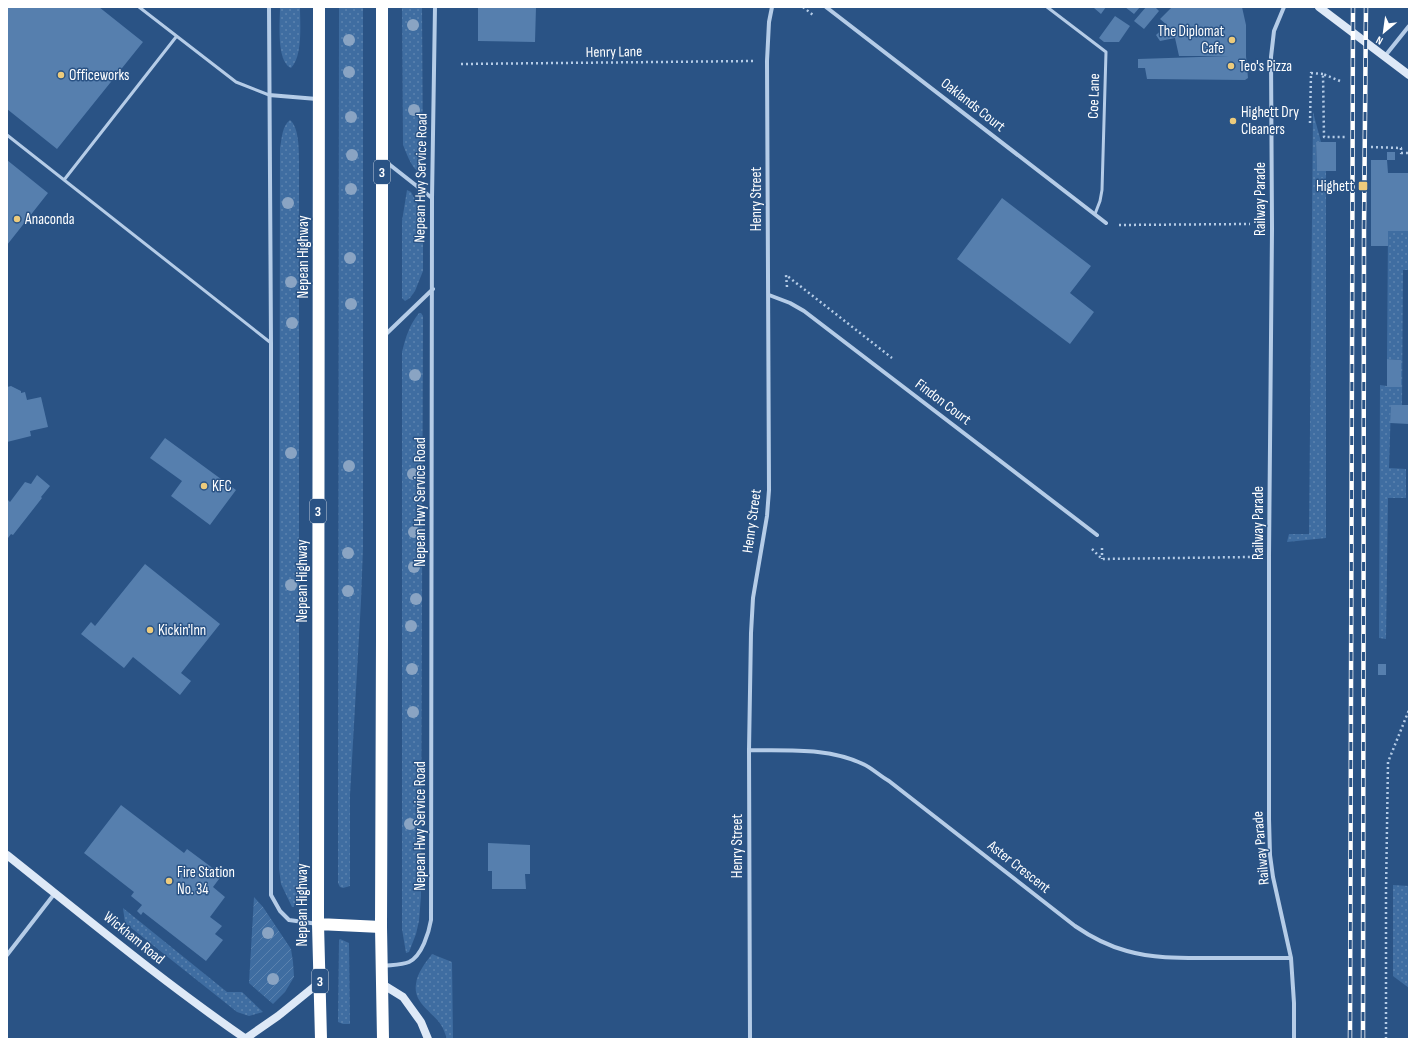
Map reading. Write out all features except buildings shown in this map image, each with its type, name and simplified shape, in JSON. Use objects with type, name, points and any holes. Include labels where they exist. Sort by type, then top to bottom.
[{"type":"highway","name":"Nepean Highway","points":[[320,7],[318,924],[321,1039]]},
{"type":"highway","name":"3","points":[[382,7],[381,927],[383,1039]]},
{"type":"highway","points":[[318,924],[381,927]]},
{"type":"main road","points":[[1318,7],[1326,10],[1409,75]]},
{"type":"main road","name":"Wickham Road","points":[[7,854],[147,967],[209,1014],[246,1039]]},
{"type":"main road","points":[[246,1039],[278,1016],[320,982]]},
{"type":"main road","points":[[382,984],[403,997],[421,1022],[428,1039]]},
{"type":"street","points":[[268,7],[271,343],[271,895],[280,911],[289,920],[318,924]]},
{"type":"street","name":"Nepean Hwy Service Road","points":[[382,966],[410,962],[428,938],[431,920],[432,198],[434,7]]},
{"type":"street","name":"Henry Street","points":[[750,1039],[749,750],[753,598],[767,516],[769,490],[767,61],[769,22],[772,7]]},
{"type":"street","name":"Oaklands Court","points":[[826,7],[1106,223]]},
{"type":"street","name":"Railway Parade","points":[[1284,7],[1274,31],[1271,57],[1272,229],[1269,556],[1269,819],[1270,855],[1273,877],[1291,958],[1294,1003],[1294,1039]]},
{"type":"street","points":[[1385,56],[1409,26]]},
{"type":"street","points":[[269,95],[319,99]]},
{"type":"street","points":[[382,158],[432,198]]},
{"type":"street","points":[[382,338],[433,289]]},
{"type":"street","name":"Findon Court","points":[[769,295],[790,303],[804,311],[1097,535]]},
{"type":"street","name":"Aster Crescent","points":[[749,750],[810,751],[829,753],[849,758],[864,764],[889,781],[1075,926],[1090,936],[1107,944],[1127,951],[1154,956],[1178,958],[1291,958]]},
{"type":"street","points":[[7,955],[55,893]]},
{"type":"lane","points":[[139,7],[236,82],[269,95]]},
{"type":"lane","name":"Coe Lane","points":[[1047,7],[1106,52],[1102,190],[1095,214]]},
{"type":"lane","points":[[64,180],[176,37]]},
{"type":"lane","points":[[7,134],[271,343]]},
{"type":"path","name":"Henry Lane","points":[[461,64],[767,61]]},
{"type":"path","points":[[1310,123],[1311,73],[1323,74],[1340,81]]},
{"type":"path","points":[[1323,74],[1324,137],[1347,137]]},
{"type":"path","points":[[1370,147],[1401,148],[1401,153],[1409,153]]},
{"type":"path","points":[[1117,225],[1250,224]]},
{"type":"path","points":[[1386,1039],[1388,762],[1409,710]]},
{"type":"shaded area","points":[[280,7],[300,7],[299,48],[295,63],[291,68],[286,64],[281,50]]},
{"type":"shaded area","points":[[339,7],[363,7],[363,548],[350,795],[350,886],[343,888],[340,887],[338,883]]},
{"type":"shaded area","points":[[402,7],[422,7],[423,168],[421,173],[412,165],[403,145]]},
{"type":"shaded area","points":[[1313,112],[1321,142],[1316,142],[1317,171],[1326,171],[1326,538],[1287,542],[1289,534],[1309,534]]},
{"type":"shaded area","points":[[290,120],[293,123],[297,133],[299,145],[299,866],[298,890],[294,907],[292,907],[281,884],[279,869],[280,148],[285,126]]},
{"type":"shaded area","points":[[407,190],[411,192],[421,211],[423,225],[423,271],[415,291],[410,298],[405,301],[402,298],[402,221]]},
{"type":"shaded area","points":[[1388,231],[1409,231],[1409,270],[1403,270],[1402,405],[1391,405],[1389,468],[1406,469],[1406,498],[1388,498],[1386,639],[1379,638],[1380,385],[1387,387],[1401,387],[1401,360],[1387,359]]},
{"type":"shaded area","points":[[419,313],[423,316],[421,896],[419,921],[416,934],[409,952],[406,953],[402,929],[402,352],[408,331]]},
{"type":"shaded area","points":[[1393,885],[1409,886],[1409,988],[1393,976]]},
{"type":"shaded area","points":[[254,897],[263,907],[291,949],[294,977],[285,992],[273,1004],[249,983]]},
{"type":"shaded area","points":[[123,908],[227,992],[242,992],[263,1012],[249,1016],[237,1012],[125,923]]},
{"type":"shaded area","points":[[340,939],[349,943],[350,1024],[338,1022]]},
{"type":"shaded area","points":[[432,954],[452,962],[453,1039],[447,1039],[442,1027],[420,1002],[417,996],[416,984],[418,976]]},
{"type":"railway","points":[[1350,1039],[1353,7]]},
{"type":"railway","points":[[1363,1039],[1364,229],[1366,7]]},
{"type":"place","name":"The Diplomat Cafe","points":[[1232,40]]},
{"type":"place","name":"Teo's Pizza","points":[[1231,66]]},
{"type":"place","name":"Officeworks","points":[[61,75]]},
{"type":"place","name":"Highett Dry Cleaners","points":[[1233,121]]},
{"type":"place","name":"Highett","points":[[1363,186]]},
{"type":"place","name":"Anaconda","points":[[17,219]]},
{"type":"place","name":"KFC","points":[[204,486]]},
{"type":"place","name":"Kickin'Inn","points":[[150,630]]},
{"type":"place","name":"Fire Station No. 34","points":[[169,881]]}]
